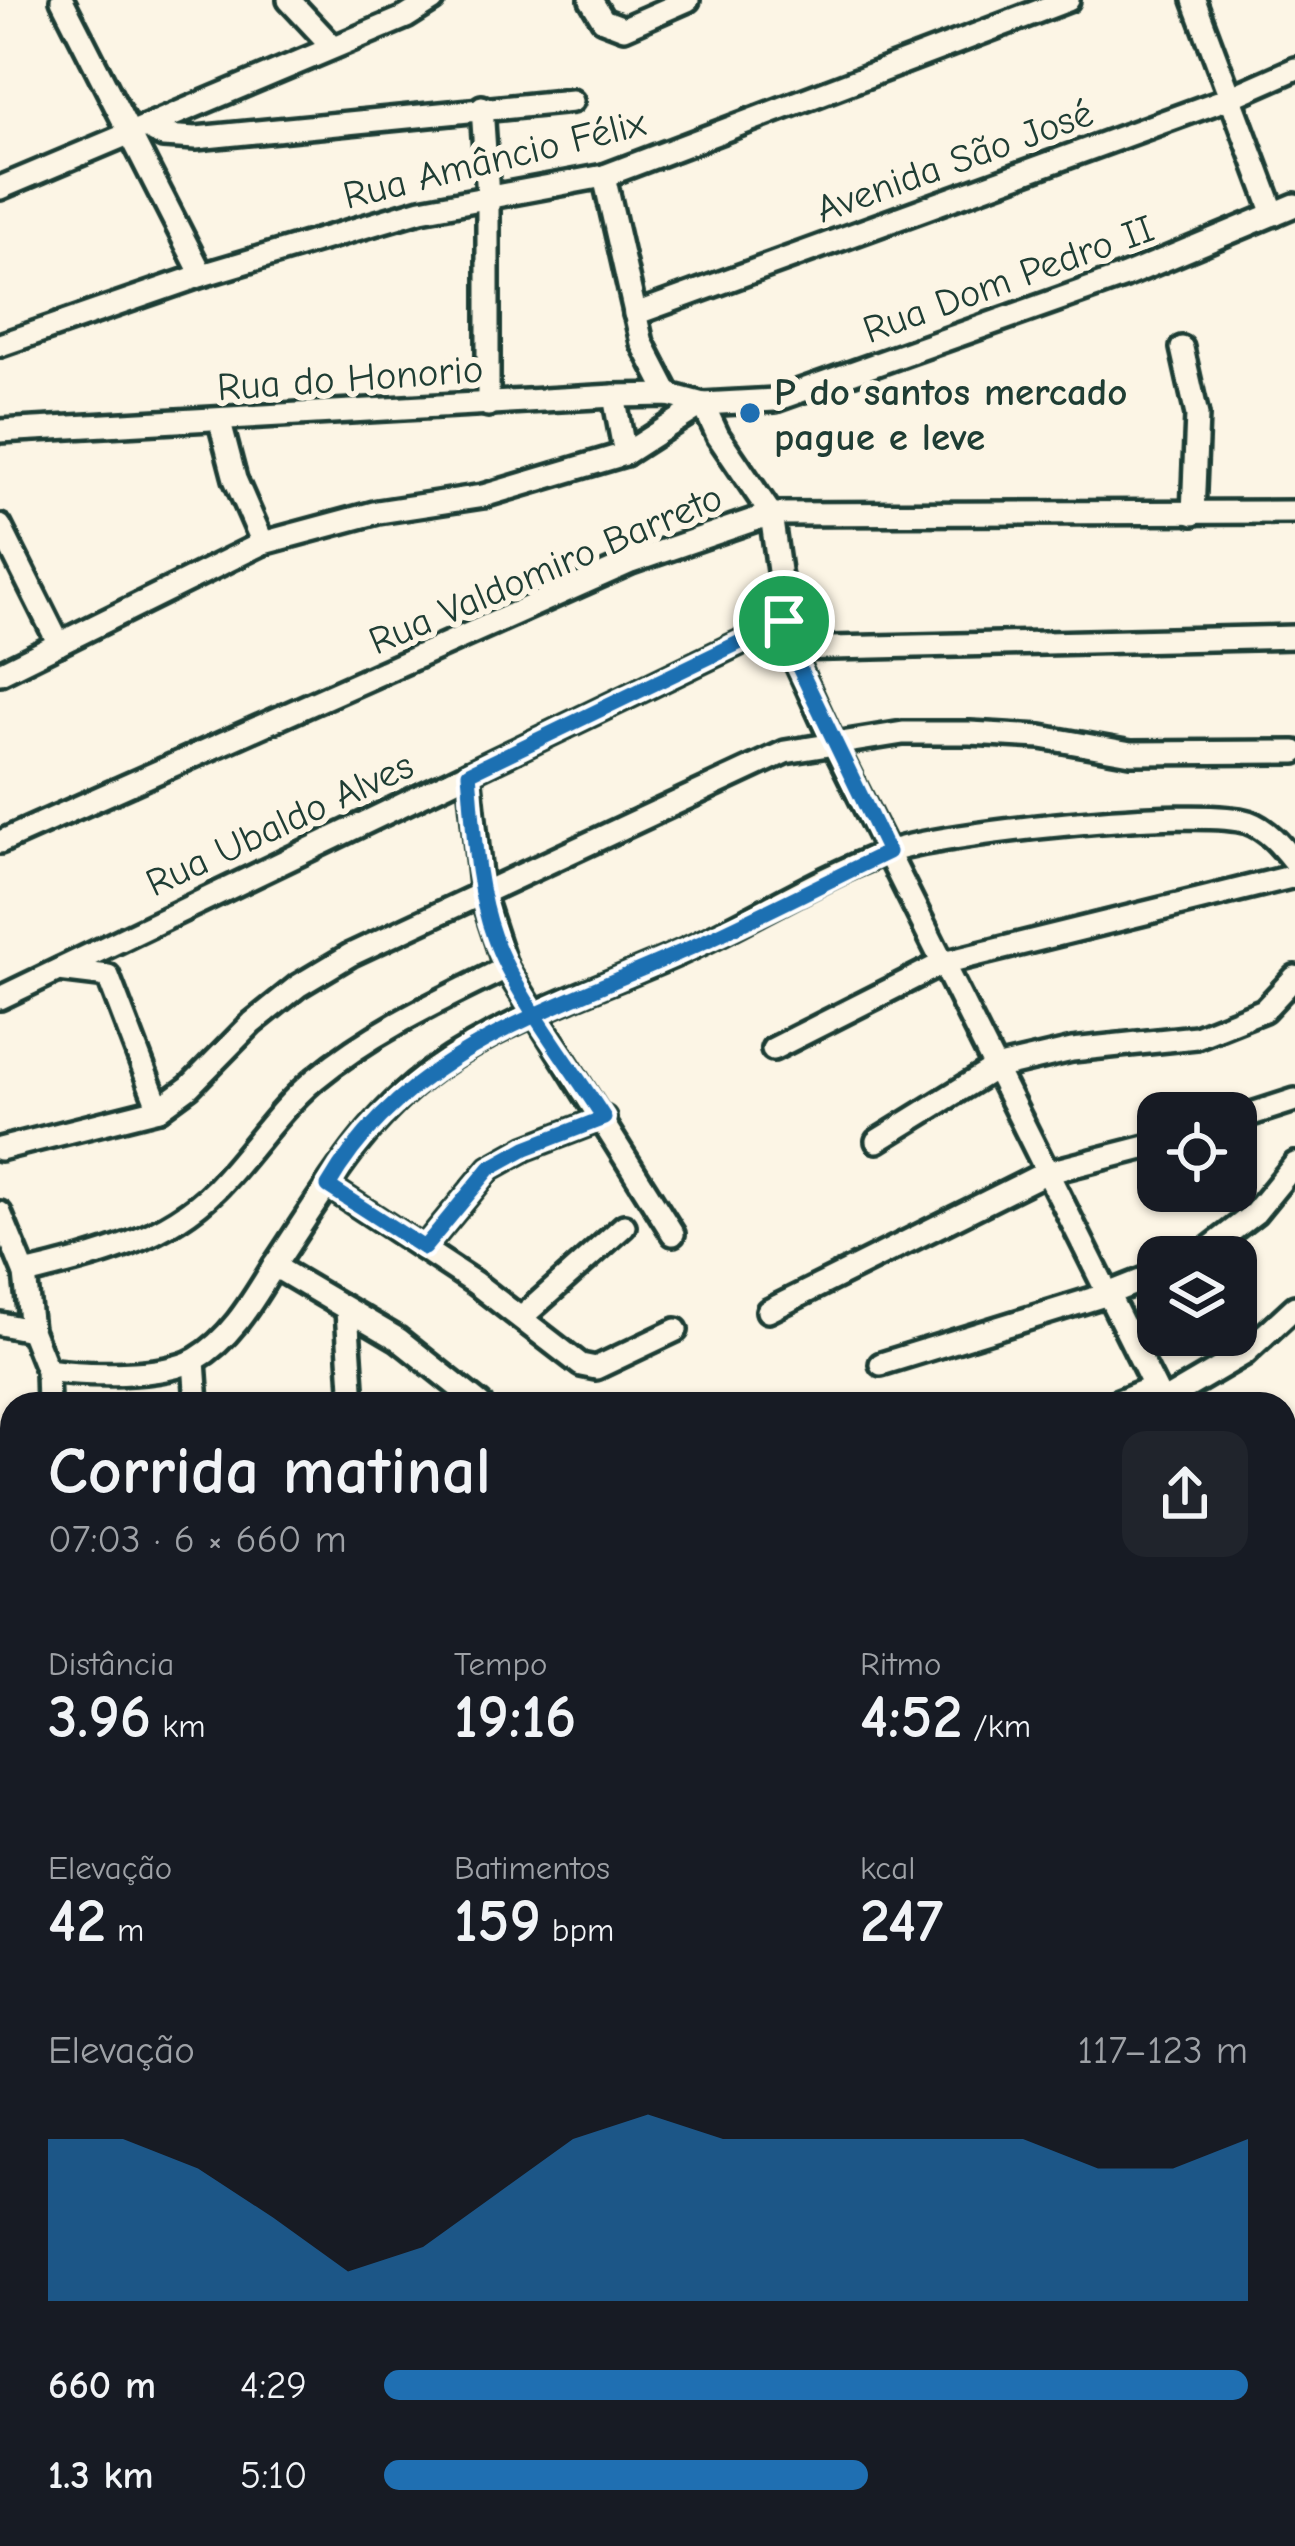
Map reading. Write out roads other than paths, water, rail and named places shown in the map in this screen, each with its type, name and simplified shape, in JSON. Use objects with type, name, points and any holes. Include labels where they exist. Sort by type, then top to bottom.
[{"type":"street","points":[[62,0],[137,131],[202,275]]},
{"type":"street","points":[[289,0],[333,47]]},
{"type":"street","points":[[0,188],[406,17],[433,0]]},
{"type":"street","points":[[591,0],[604,20],[624,28],[688,0]]},
{"type":"street","name":"Rua Amâncio Félix","points":[[0,345],[202,275],[421,210],[604,176],[1068,0]]},
{"type":"street","points":[[1194,0],[1229,98],[1285,209]]},
{"type":"street","name":"Avenida São José","points":[[635,314],[1229,98],[1295,69]]},
{"type":"street","points":[[137,131],[196,138],[572,101]]},
{"type":"street","points":[[482,107],[488,197],[488,405]]},
{"type":"street","points":[[604,176],[642,343],[669,395]]},
{"type":"street","name":"Rua Dom Pedro II","points":[[0,673],[263,543],[378,512],[483,496],[626,454],[703,404],[775,400],[1125,276],[1285,209]]},
{"type":"street","points":[[1182,348],[1197,415],[1193,514]]},
{"type":"street","name":"Rua do Honorio","points":[[0,431],[614,396],[669,395],[703,404]]},
{"type":"street","points":[[614,396],[626,454]]},
{"type":"street","points":[[703,404],[718,436],[771,514],[790,649],[832,743],[1156,1392]]},
{"type":"street","points":[[220,422],[235,479],[263,543]]},
{"type":"street","name":"Rua Valdomiro Barreto","points":[[0,842],[631,562],[771,514],[1295,512]]},
{"type":"street","points":[[0,526],[59,644]]},
{"type":"street","name":"Rua Ubaldo Alves","points":[[0,998],[784,621]]},
{"type":"street","points":[[790,649],[1295,637]]},
{"type":"street","points":[[0,1150],[159,1108],[298,986],[350,955],[785,752],[903,733],[970,733],[1041,737],[1131,753],[1295,752]]},
{"type":"street","points":[[469,773],[482,895],[506,968],[673,1234]]},
{"type":"street","points":[[47,1370],[93,1376],[194,1361],[243,1314],[361,1137],[430,1072],[478,1040],[682,952],[888,852],[1010,830],[1222,818],[1260,828],[1295,863]]},
{"type":"street","points":[[773,1049],[943,963],[1295,876]]},
{"type":"street","points":[[25,1274],[107,1253],[183,1216],[218,1187],[272,1119],[356,1047],[506,968]]},
{"type":"street","points":[[55,970],[108,976],[159,1108]]},
{"type":"street","points":[[877,1141],[995,1067],[1072,1050],[1196,1037],[1264,1010],[1295,977]]},
{"type":"street","points":[[1257,1112],[1295,1100]]},
{"type":"street","points":[[424,1248],[490,1168],[526,1148],[604,1118]]},
{"type":"street","points":[[768,1311],[1045,1173],[1137,1149]]},
{"type":"street","points":[[1225,1236],[1255,1213],[1295,1164]]},
{"type":"street","points":[[328,1186],[424,1248],[574,1361],[596,1368],[676,1330]]},
{"type":"street","points":[[0,1213],[25,1274],[31,1330],[47,1370],[48,1392]]},
{"type":"street","points":[[521,1318],[624,1226]]},
{"type":"street","points":[[274,1267],[398,1339],[466,1392]]},
{"type":"street","points":[[880,1364],[1137,1282]]},
{"type":"street","points":[[1171,1392],[1244,1354],[1295,1307]]},
{"type":"street","points":[[347,1310],[352,1392]]},
{"type":"street","points":[[0,1324],[31,1330]]},
{"type":"street","points":[[194,1361],[196,1392]]},
{"type":"place","name":"P do santos mercado pague e leve","points":[[750,413]]}]
